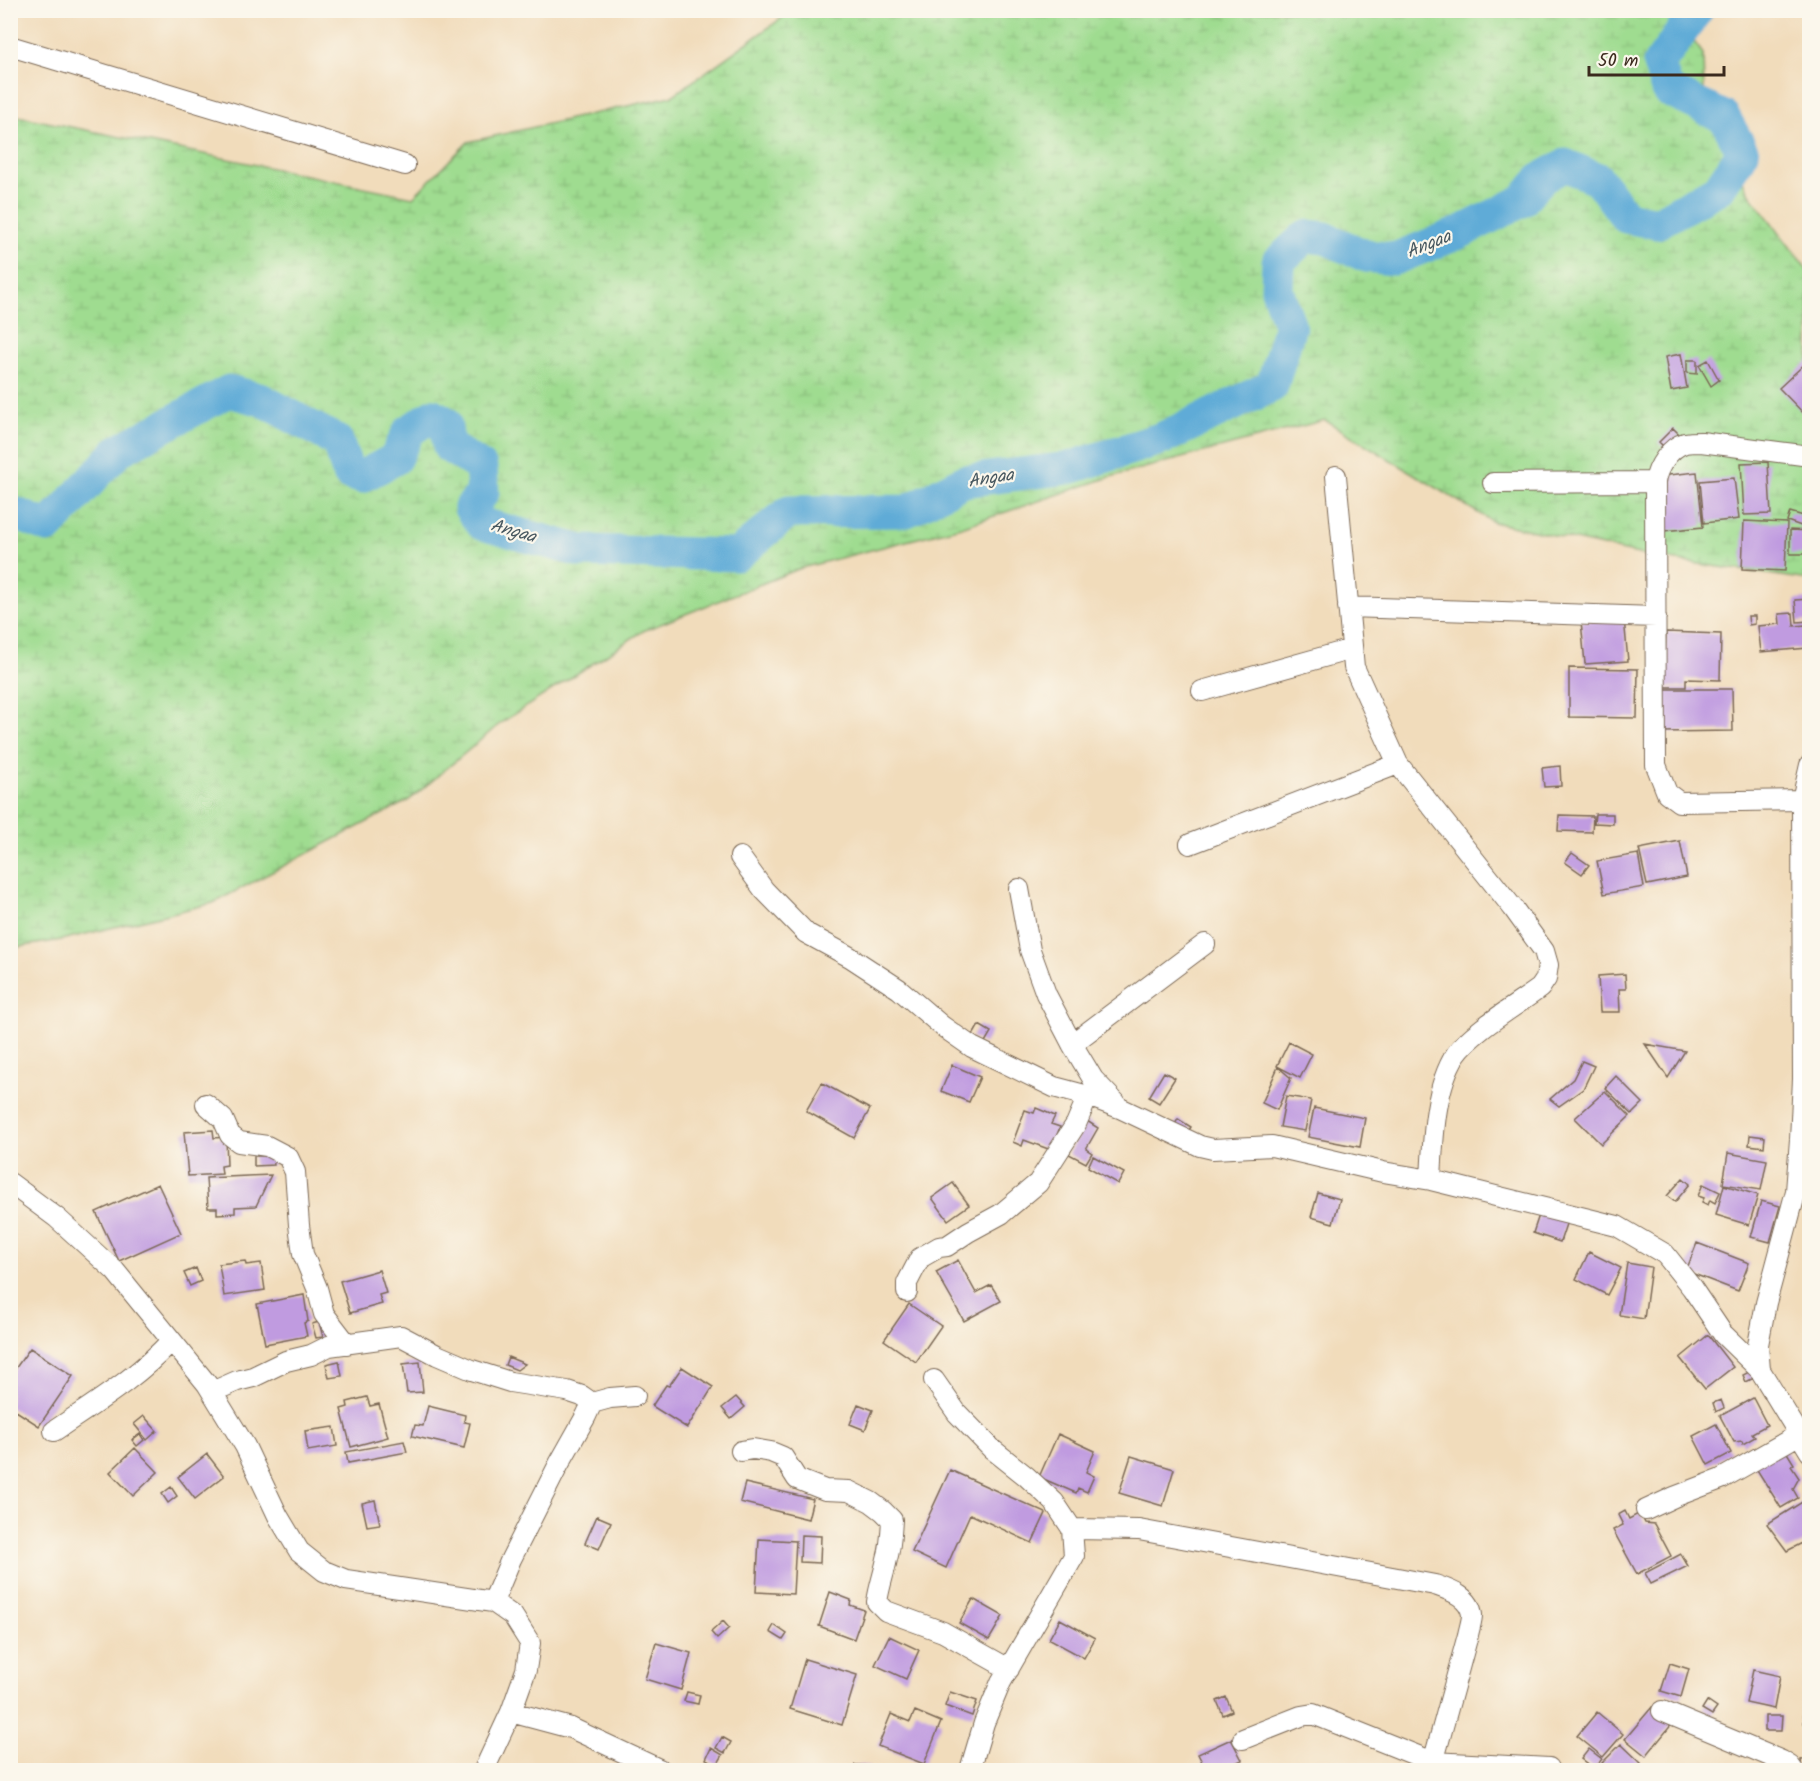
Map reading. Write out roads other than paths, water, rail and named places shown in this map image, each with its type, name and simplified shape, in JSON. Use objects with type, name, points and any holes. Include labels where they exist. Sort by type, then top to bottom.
[{"type":"street","points":[[10,45],[405,165]]},
{"type":"street","points":[[1802,801],[1679,802],[1667,793],[1656,765],[1655,482],[1659,468],[1671,452],[1683,444],[1701,441],[1809,456]]},
{"type":"street","points":[[1336,476],[1354,667],[1398,764],[1513,908],[1544,951],[1548,965],[1546,979],[1540,988],[1471,1038],[1456,1054],[1444,1079],[1438,1106],[1432,1143],[1431,1180]]},
{"type":"street","points":[[1493,483],[1655,482]]},
{"type":"street","points":[[1348,607],[1656,617]]},
{"type":"street","points":[[1202,691],[1352,649]]},
{"type":"street","points":[[1190,844],[1398,764]]},
{"type":"street","points":[[1760,1370],[1758,1345],[1766,1303],[1803,1191],[1802,801],[1809,765]]},
{"type":"street","points":[[740,857],[764,890],[806,933],[850,957],[899,989],[942,1026],[972,1047],[1054,1087],[1088,1096],[1122,1109],[1200,1146],[1213,1149],[1272,1146],[1383,1172],[1431,1180],[1617,1226],[1665,1254],[1692,1288],[1723,1334],[1760,1370],[1809,1452]]},
{"type":"street","points":[[1019,889],[1030,950],[1046,994],[1071,1044],[1093,1079],[1122,1109]]},
{"type":"street","points":[[1071,1044],[1205,944]]},
{"type":"street","points":[[907,1292],[907,1283],[920,1258],[939,1247],[947,1246],[1001,1214],[1038,1183],[1076,1124],[1088,1096]]},
{"type":"street","points":[[206,1104],[223,1119],[230,1135],[239,1142],[267,1146],[288,1156],[295,1172],[303,1254],[317,1288],[324,1314],[347,1344]]},
{"type":"street","points":[[10,1183],[57,1218],[115,1271],[207,1384],[245,1446],[278,1516],[299,1551],[324,1571],[346,1580],[493,1602],[513,1616],[522,1627],[530,1643],[526,1670],[511,1712],[483,1770]]},
{"type":"street","points":[[212,1392],[329,1346],[401,1336],[472,1370],[510,1382],[567,1390],[592,1403]]},
{"type":"street","points":[[54,1431],[124,1383],[171,1341]]},
{"type":"street","points":[[934,1380],[957,1413],[992,1449],[1054,1502],[1072,1529],[1074,1556],[1001,1682],[984,1723],[970,1770]]},
{"type":"street","points":[[493,1602],[511,1559],[592,1403],[610,1398],[635,1396]]},
{"type":"street","points":[[1646,1510],[1729,1475],[1800,1434]]},
{"type":"street","points":[[741,1451],[753,1449],[771,1452],[783,1457],[797,1479],[825,1490],[849,1491],[883,1510],[892,1520],[891,1538],[877,1602],[886,1611],[943,1632],[1009,1669]]},
{"type":"street","points":[[1072,1529],[1139,1530],[1435,1585],[1464,1598],[1472,1614],[1432,1766]]},
{"type":"street","points":[[1662,1711],[1782,1761],[1793,1770]]},
{"type":"street","points":[[511,1712],[571,1728],[662,1770]]},
{"type":"street","points":[[1243,1739],[1302,1716],[1313,1714],[1432,1766],[1549,1768]]},
{"type":"waterway","name":"Angaa","points":[[10,516],[17,514],[48,527],[118,451],[229,391],[262,400],[337,441],[349,474],[361,477],[395,459],[409,431],[433,415],[445,422],[449,447],[481,467],[483,493],[470,508],[482,524],[581,551],[737,555],[789,512],[907,511],[964,481],[1069,468],[1163,438],[1272,386],[1290,326],[1277,290],[1278,262],[1306,236],[1325,238],[1366,256],[1394,259],[1459,233],[1522,201],[1542,178],[1565,165],[1598,179],[1626,217],[1657,223],[1719,188],[1743,152],[1724,117],[1667,90],[1659,64],[1697,10]]}]
